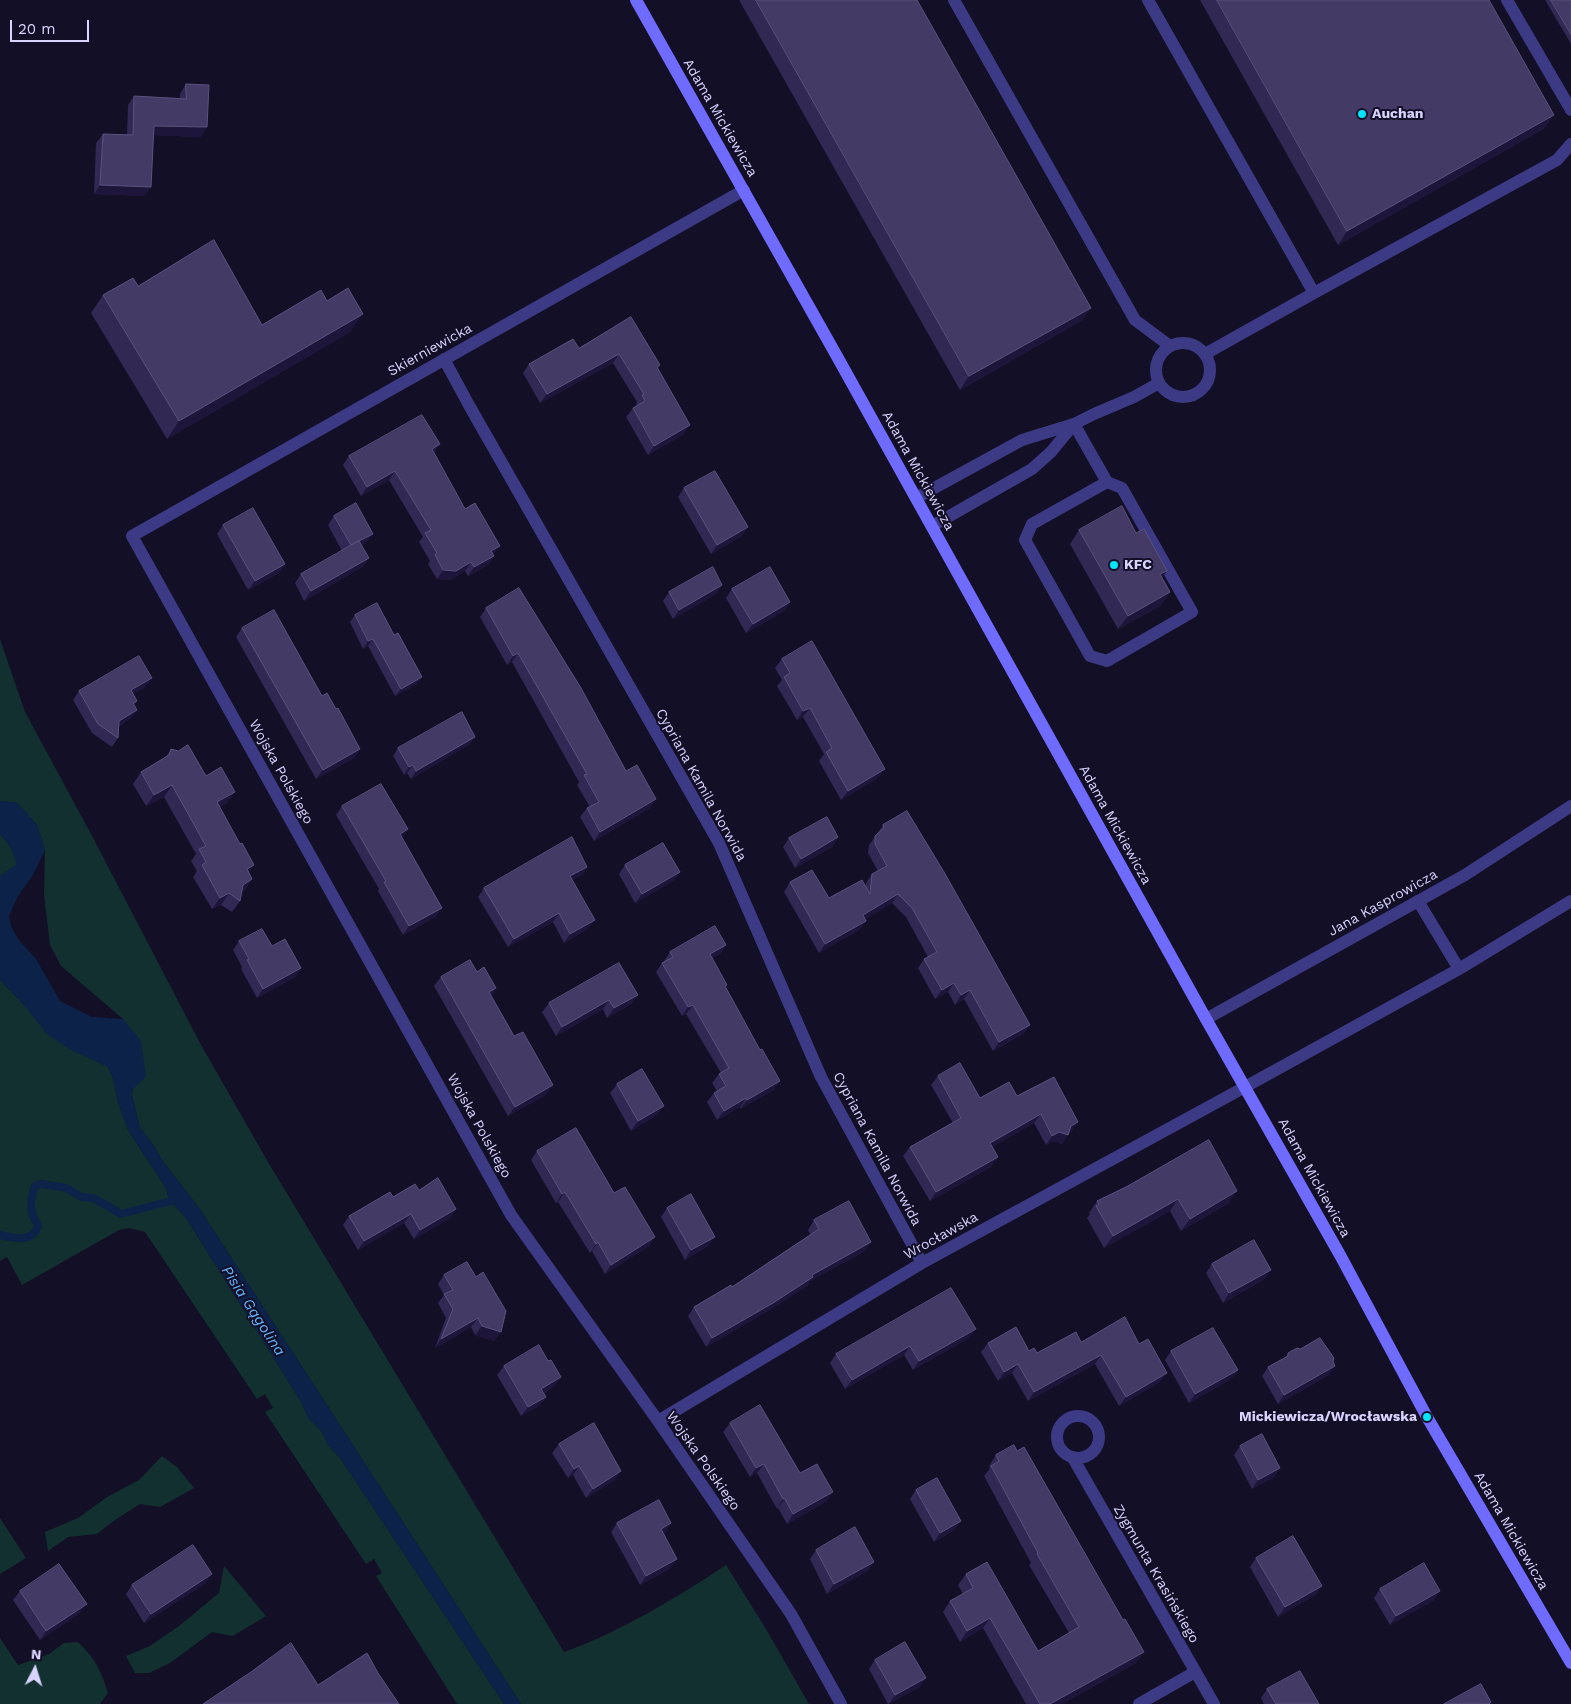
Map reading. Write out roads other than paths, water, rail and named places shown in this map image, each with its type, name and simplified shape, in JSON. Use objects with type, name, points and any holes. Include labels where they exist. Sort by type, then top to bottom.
[{"type":"street","name":"Adama Mickiewicza","points":[[636,0],[932,526],[1206,1019],[1340,1254],[1427,1417],[1571,1663]]},
{"type":"street","points":[[954,0],[1135,320],[1170,346]]},
{"type":"street","points":[[1148,0],[1314,293]]},
{"type":"street","points":[[1508,0],[1571,110]]},
{"type":"street","points":[[1205,354],[1557,160],[1571,144]]},
{"type":"street","name":"Skierniewicka","points":[[132,536],[744,190]]},
{"type":"street","points":[[1185,343],[1200,349],[1205,354],[1209,362],[1209,380],[1198,393],[1189,397],[1181,397],[1165,390],[1159,383],[1156,375],[1156,366],[1163,352],[1170,346],[1185,343]]},
{"type":"street","name":"Cypriana Kamila Norwida","points":[[444,359],[719,843],[821,1077],[922,1263]]},
{"type":"street","points":[[916,498],[1022,440],[1074,424],[1134,397],[1159,383]]},
{"type":"street","points":[[1074,424],[1107,482],[1122,488],[1192,612],[1106,661],[1090,656],[1025,540],[1032,524],[1107,482]]},
{"type":"street","points":[[932,526],[1032,469],[1052,452],[1074,424]]},
{"type":"street","name":"Wojska Polskiego","points":[[132,536],[511,1215],[658,1421],[791,1614],[841,1704]]},
{"type":"street","name":"Jana Kasprowicza","points":[[1206,1019],[1465,874],[1571,806]]},
{"type":"street","points":[[1418,900],[1459,969]]},
{"type":"street","name":"Wrocławska","points":[[658,1421],[922,1263],[1459,969],[1571,901]]},
{"type":"street","name":"Zygmunta Krasińskiego","points":[[1073,1458],[1214,1704]]},
{"type":"street","points":[[1140,1704],[1195,1672]]},
{"type":"water","name":"Pisia Gągolina","points":[[0,801],[17,803],[37,825],[45,850],[33,875],[18,896],[9,916],[11,926],[18,939],[36,959],[60,1001],[92,1017],[123,1019],[141,1041],[146,1077],[133,1089],[132,1096],[140,1128],[199,1208],[521,1704],[504,1704],[340,1458],[328,1445],[322,1432],[308,1417],[300,1400],[186,1218],[169,1200],[166,1188],[128,1130],[108,1067],[67,1048],[46,1033],[23,1004],[0,980],[0,876],[17,864],[10,846],[0,834]]},
{"type":"waterway","points":[[0,1235],[22,1238],[35,1232],[38,1226],[31,1207],[35,1186],[41,1184],[62,1187],[81,1197],[94,1198],[121,1214],[178,1199]]},
{"type":"place","name":"Auchan","points":[[1362,114]]},
{"type":"place","name":"KFC","points":[[1114,565]]},
{"type":"place","name":"Mickiewicza/Wrocławska","points":[[1427,1417]]}]
